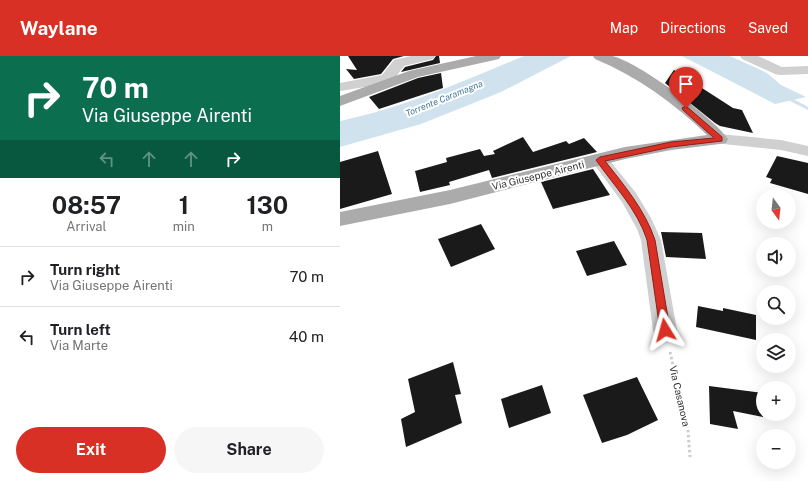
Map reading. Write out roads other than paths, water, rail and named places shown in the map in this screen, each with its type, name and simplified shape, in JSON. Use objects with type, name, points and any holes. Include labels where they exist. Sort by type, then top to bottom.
[{"type":"main road","points":[[340,101],[389,81],[433,69],[494,56]]},
{"type":"main road","points":[[600,56],[614,61],[642,75],[697,116],[720,139]]},
{"type":"main road","name":"Via Giuseppe Airenti","points":[[340,219],[450,197],[671,144],[720,139]]},
{"type":"street","points":[[340,87],[389,81],[399,63],[428,56]]},
{"type":"street","points":[[747,56],[780,71],[808,70]]},
{"type":"street","name":"Via Giuseppe Airenti","points":[[720,139],[781,145],[808,151]]},
{"type":"street","points":[[600,160],[630,199],[647,228],[651,240],[665,330]]},
{"type":"water","points":[[524,56],[571,56],[501,92],[421,124],[340,147],[340,121],[364,116],[411,101]]},
{"type":"water","points":[[682,56],[730,56],[767,73],[781,85],[806,97],[775,104]]},
{"type":"waterway","name":"Torrente Caramagna","points":[[784,96],[808,109]]}]
